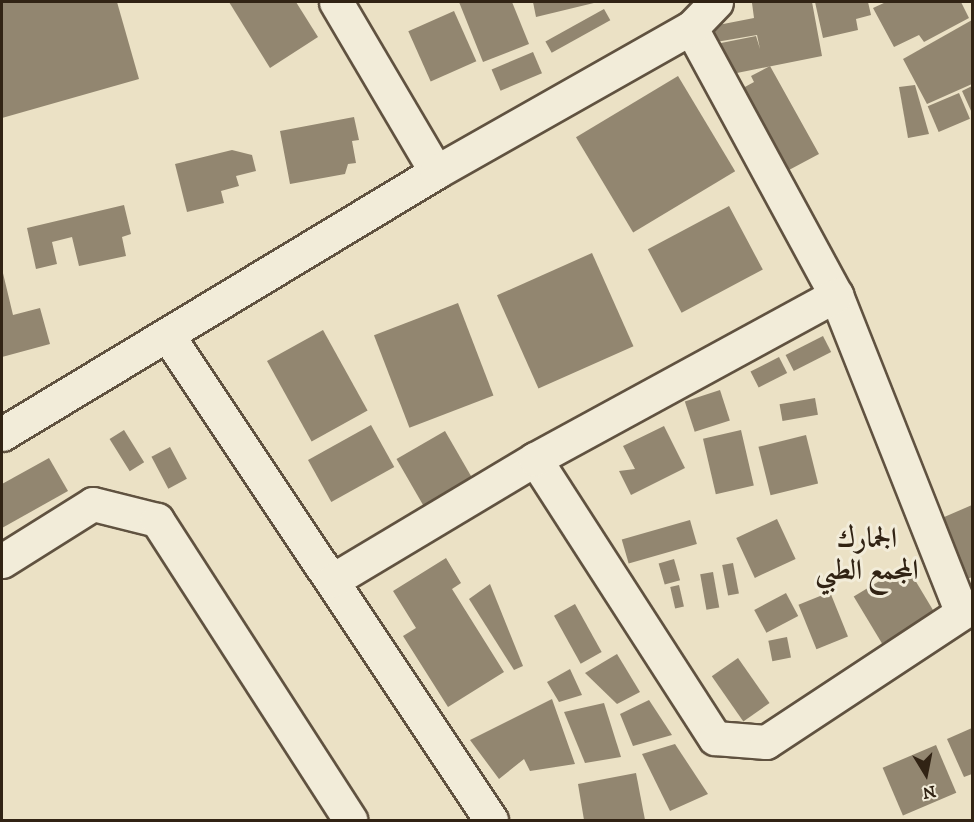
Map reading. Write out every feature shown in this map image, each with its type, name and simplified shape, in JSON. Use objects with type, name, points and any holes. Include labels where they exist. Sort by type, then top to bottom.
[{"type":"street","points":[[336,2],[436,172]]},
{"type":"street","points":[[2,434],[168,336],[436,172],[691,28],[716,2]]},
{"type":"street","points":[[535,459],[715,738],[766,742],[967,608],[836,295],[691,28]]},
{"type":"street","points":[[333,580],[535,459],[836,295]]},
{"type":"street","points":[[168,336],[333,580],[491,820]]},
{"type":"street","points":[[2,561],[93,504],[157,520],[350,820]]},
{"type":"building","points":[[2,2],[117,2],[139,79],[2,118]]},
{"type":"building","points":[[229,2],[296,2],[318,37],[270,68]]},
{"type":"building","points":[[459,2],[512,2],[529,44],[483,62]]},
{"type":"building","points":[[533,2],[598,2],[536,17]]},
{"type":"building","points":[[812,2],[822,56],[722,76],[716,44],[756,36],[760,49],[757,35],[716,42],[713,26],[754,18],[752,3]]},
{"type":"building","points":[[815,2],[868,2],[871,15],[856,19],[858,30],[823,38]]},
{"type":"building","points":[[886,2],[961,2],[969,18],[924,42],[919,35],[894,47],[873,8]]},
{"type":"building","points":[[604,9],[610,20],[552,53],[545,41]]},
{"type":"building","points":[[454,11],[476,61],[431,82],[408,31]]},
{"type":"building","points":[[972,20],[972,84],[927,104],[903,59]]},
{"type":"building","points":[[533,52],[542,73],[501,91],[492,70]]},
{"type":"building","points":[[770,66],[819,154],[789,170],[743,88],[754,82],[751,76]]},
{"type":"building","points":[[678,76],[735,171],[633,232],[576,137]]},
{"type":"building","points":[[915,85],[929,134],[908,138],[899,87]]},
{"type":"building","points":[[972,86],[972,113],[962,91]]},
{"type":"building","points":[[959,93],[970,119],[939,132],[928,106]]},
{"type":"building","points":[[354,117],[359,140],[352,141],[356,163],[348,164],[345,174],[290,184],[280,131]]},
{"type":"building","points":[[232,150],[252,155],[256,171],[236,176],[239,186],[221,191],[224,203],[187,212],[175,164]]},
{"type":"building","points":[[124,205],[131,234],[122,237],[126,256],[79,266],[72,237],[52,242],[57,264],[36,269],[27,228]]},
{"type":"building","points":[[729,206],[763,270],[682,313],[648,249]]},
{"type":"building","points":[[592,253],[633,346],[538,388],[497,295]]},
{"type":"building","points":[[2,269],[13,315],[40,308],[50,344],[2,357]]},
{"type":"building","points":[[458,303],[493,395],[409,428],[374,335]]},
{"type":"building","points":[[323,330],[368,410],[312,441],[267,361]]},
{"type":"building","points":[[823,336],[831,352],[794,371],[786,355]]},
{"type":"building","points":[[779,357],[787,373],[759,388],[750,372]]},
{"type":"building","points":[[720,390],[730,420],[695,432],[685,401]]},
{"type":"building","points":[[815,398],[818,415],[782,421],[780,404]]},
{"type":"building","points":[[371,425],[394,467],[331,502],[308,460]]},
{"type":"building","points":[[664,426],[685,468],[631,495],[619,471],[635,469],[623,446]]},
{"type":"building","points":[[124,430],[144,462],[130,471],[110,439]]},
{"type":"building","points":[[741,430],[754,486],[716,494],[703,439]]},
{"type":"building","points":[[445,431],[472,478],[424,506],[397,459]]},
{"type":"building","points":[[806,435],[818,484],[771,495],[758,447]]},
{"type":"building","points":[[170,447],[187,479],[168,489],[151,457]]},
{"type":"building","points":[[49,458],[68,491],[2,528],[2,484]]},
{"type":"building","points":[[972,505],[972,577],[961,582],[935,521]]},
{"type":"building","points":[[777,519],[796,559],[755,578],[736,538]]},
{"type":"building","points":[[690,520],[697,544],[629,564],[622,540]]},
{"type":"building","points":[[446,558],[461,583],[452,589],[504,672],[448,707],[403,636],[416,628],[393,591]]},
{"type":"building","points":[[674,559],[680,580],[665,585],[659,563]]},
{"type":"building","points":[[733,563],[739,593],[728,596],[722,565]]},
{"type":"building","points":[[906,565],[934,612],[882,644],[854,596]]},
{"type":"building","points":[[713,572],[719,607],[706,610],[700,574]]},
{"type":"building","points":[[490,584],[523,666],[514,670],[469,599]]},
{"type":"building","points":[[679,585],[684,606],[675,608],[670,587]]},
{"type":"building","points":[[830,592],[848,637],[816,649],[798,605]]},
{"type":"building","points":[[786,593],[798,616],[766,633],[754,610]]},
{"type":"building","points":[[575,604],[602,652],[581,664],[554,616]]},
{"type":"building","points":[[787,637],[791,658],[772,661],[768,641]]},
{"type":"building","points":[[617,654],[640,692],[617,704],[585,673]]},
{"type":"building","points":[[738,658],[770,703],[743,721],[712,676]]},
{"type":"building","points":[[570,669],[582,695],[559,702],[547,682]]},
{"type":"building","points":[[552,699],[575,764],[530,771],[524,759],[499,779],[470,740]]},
{"type":"building","points":[[649,700],[672,735],[633,746],[620,714]]},
{"type":"building","points":[[604,703],[621,757],[585,763],[564,712]]},
{"type":"building","points":[[972,728],[972,774],[964,777],[947,739]]},
{"type":"building","points":[[675,744],[708,794],[670,811],[642,754]]},
{"type":"building","points":[[936,745],[956,793],[903,816],[883,768]]},
{"type":"building","points":[[636,773],[645,820],[584,820],[578,784]]},
{"type":"district","name":"الجمارك المجمع الطبي","points":[[867,555]]}]
